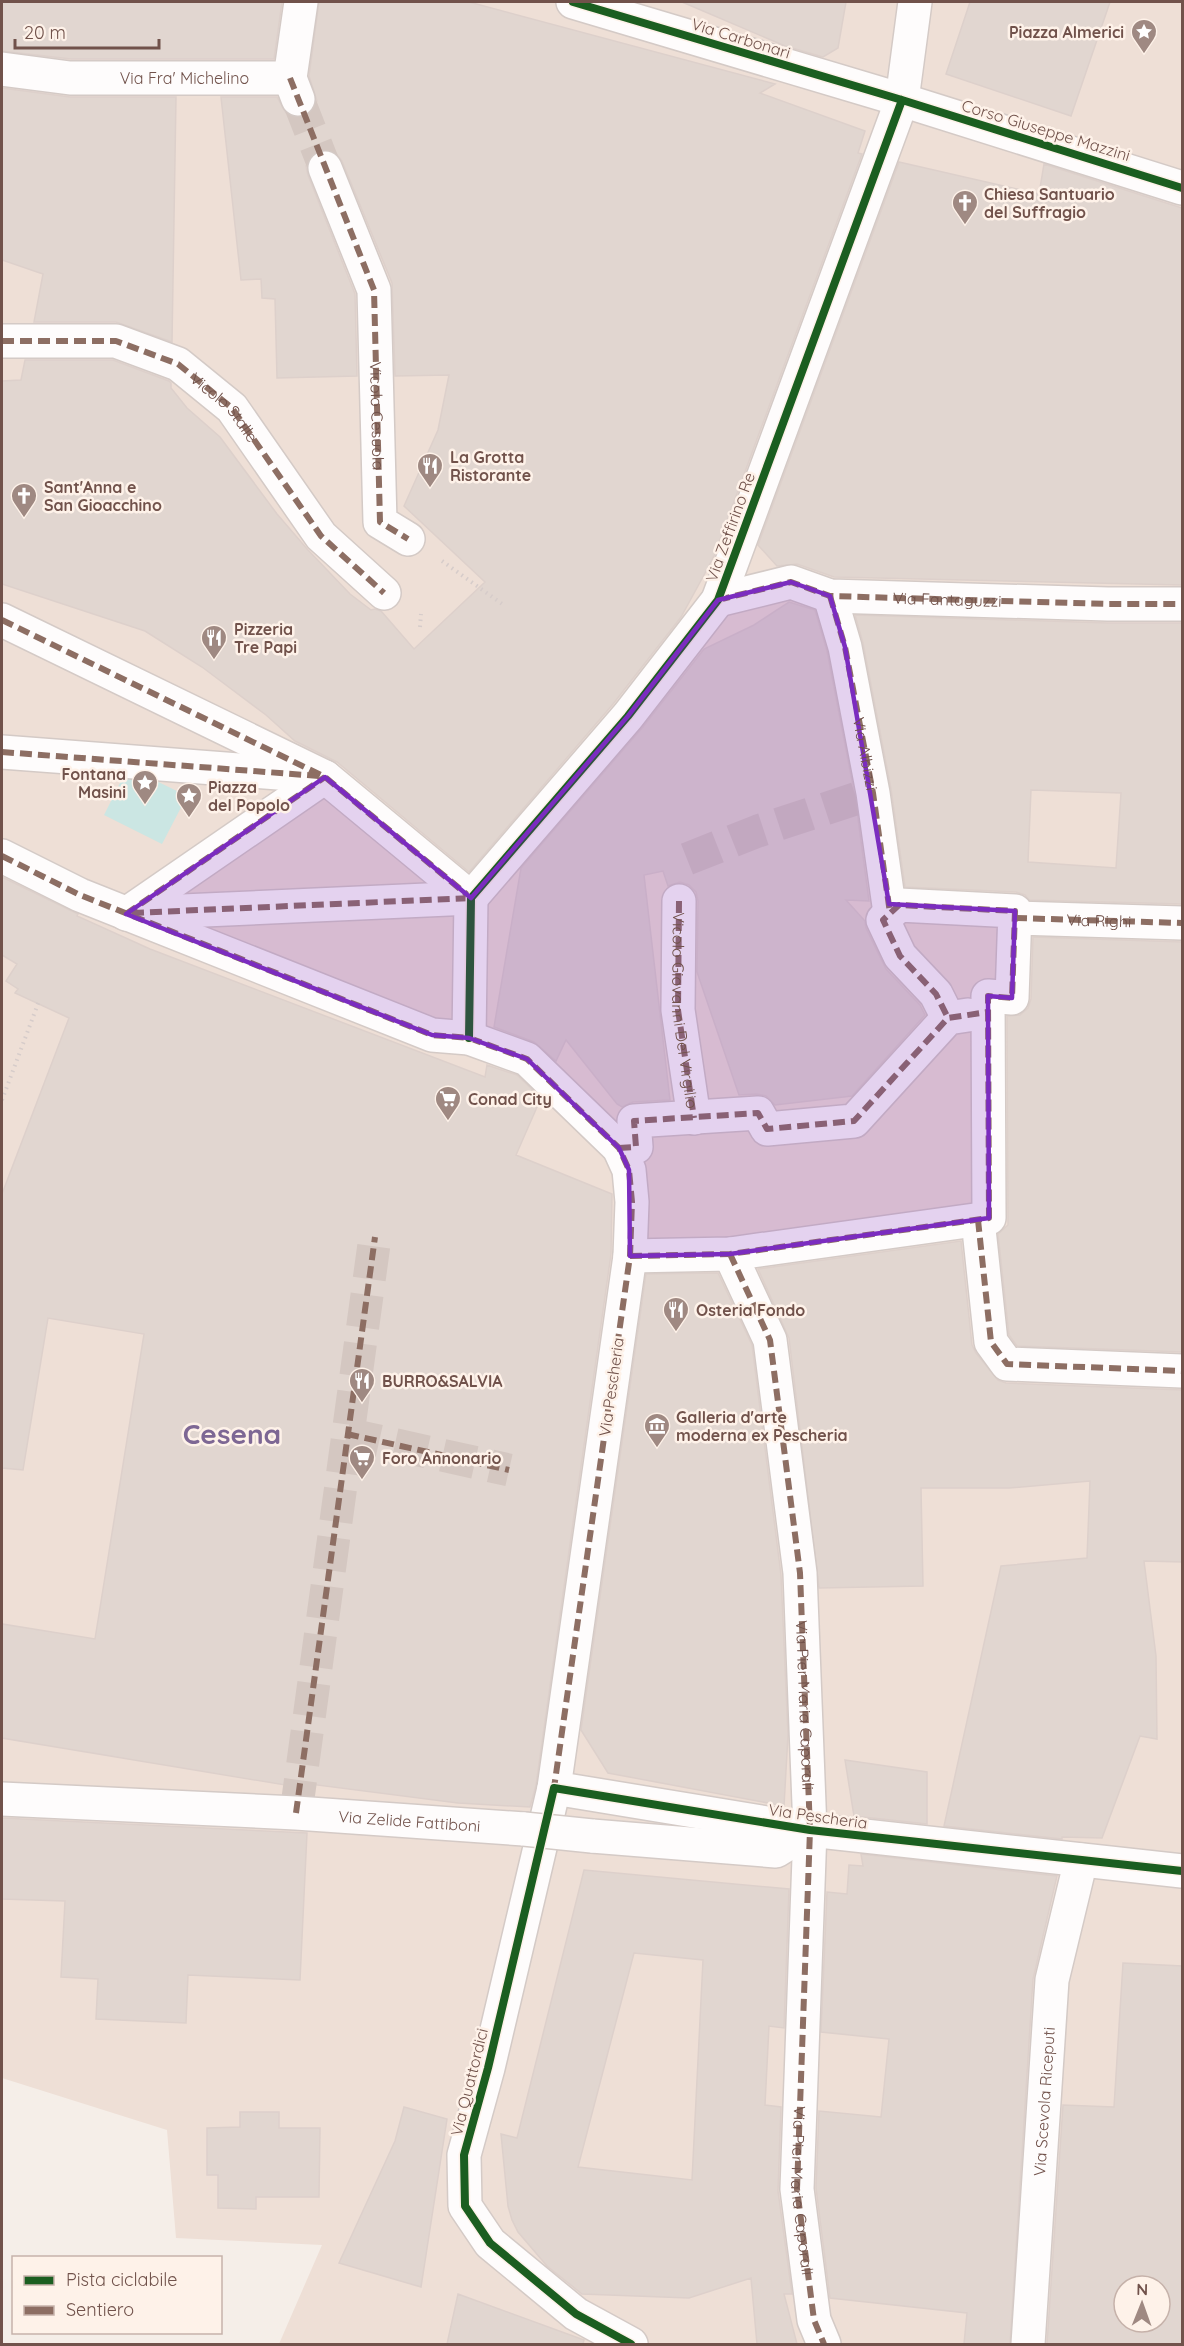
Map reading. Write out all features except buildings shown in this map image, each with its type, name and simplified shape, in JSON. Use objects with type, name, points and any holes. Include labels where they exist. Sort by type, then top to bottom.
[{"type":"street","name":"Via Fra' Michelino","points":[[2,69],[70,78],[294,88],[301,2]]},
{"type":"street","name":"Via Carbonari","points":[[573,2],[902,100]]},
{"type":"street","name":"Via Zeffirino Re","points":[[471,898],[628,716],[718,600],[902,100],[915,2]]},
{"type":"street","name":"Corso Giuseppe Mazzini","points":[[902,100],[1181,182]]},
{"type":"street","name":"Vicolo Cesuola","points":[[325,168],[374,290],[380,522],[408,539]]},
{"type":"street","name":"Vicolo Stalle","points":[[2,341],[116,341],[178,364],[232,408],[321,536],[384,593]]},
{"type":"street","name":"Via Fantaguzzi","points":[[718,600],[791,582],[830,596],[1182,604]]},
{"type":"street","name":"Via Albizzi","points":[[830,596],[845,647],[873,793],[891,913],[883,920],[900,956],[936,994],[948,1018]]},
{"type":"street","points":[[2,620],[325,777],[471,898]]},
{"type":"street","points":[[2,752],[325,777]]},
{"type":"street","points":[[126,914],[325,777]]},
{"type":"street","name":"Via Pescheria","points":[[2,856],[80,895],[432,1035],[469,1038],[527,1059],[619,1148],[629,1170],[632,1202],[630,1256],[554,1788],[810,1830],[1182,1871]]},
{"type":"street","points":[[126,914],[471,898]]},
{"type":"street","points":[[469,1038],[471,898]]},
{"type":"street","name":"Vicolo Giovanni Del Virgilio","points":[[679,901],[678,1010],[694,1118]]},
{"type":"street","name":"Via Righi","points":[[891,913],[899,905],[1015,911],[1015,918],[1182,923]]},
{"type":"street","points":[[630,1256],[730,1254],[989,1218],[988,996],[1012,998],[1015,918]]},
{"type":"street","points":[[619,1148],[636,1147],[634,1121],[758,1113],[767,1130],[854,1121],[948,1018],[988,1012]]},
{"type":"street","points":[[978,1220],[991,1342],[1007,1364],[1182,1371]]},
{"type":"street","name":"Via Pier Maria Caporali","points":[[730,1254],[770,1340],[800,1573],[810,1830],[797,2189],[814,2320],[824,2344]]},
{"type":"street","name":"Via Quattordici","points":[[554,1788],[464,2156],[465,2206],[490,2243],[576,2314],[631,2344]]},
{"type":"street","name":"Via Zelide Fattiboni","points":[[2,1799],[296,1813],[524,1829],[776,1851],[810,1830]]},
{"type":"street","name":"Via Scevola Riceputi","points":[[1028,2344],[1052,1980],[1081,1860]]},
{"type":"path","points":[[408,539],[428,550],[505,606]]},
{"type":"path","points":[[2,1100],[39,1001]]},
{"type":"highlighted area","points":[[791,582],[830,596],[845,647],[889,904],[1015,911],[1012,998],[988,996],[989,1218],[730,1254],[630,1256],[629,1170],[619,1148],[527,1059],[469,1038],[432,1035],[126,914],[325,777],[471,898],[628,716],[718,600]]},
{"type":"shaded area","points":[[2,2],[1182,2],[1182,2344],[279,2344],[322,2245],[176,2238],[167,2130],[2,2078]]},
{"type":"water","name":"Fontana Masini","points":[[128,767],[187,796],[162,844],[104,815]]},
{"type":"tunnel","points":[[298,99],[325,168]]},
{"type":"tunnel","points":[[687,859],[758,831],[873,793]]},
{"type":"tunnel","points":[[296,1813],[375,1237]]},
{"type":"tunnel","points":[[347,1434],[509,1470]]},
{"type":"marked path","points":[[290,78],[374,290],[380,522],[408,539]]},
{"type":"marked path","points":[[2,341],[116,341],[178,364],[232,408],[321,536],[384,593]]},
{"type":"marked path","points":[[718,600],[791,582],[830,596],[1182,604]]},
{"type":"marked path","points":[[830,596],[845,647],[873,793],[890,913]]},
{"type":"marked path","points":[[2,620],[325,777],[471,898]]},
{"type":"marked path","points":[[2,752],[319,776]]},
{"type":"marked path","points":[[126,914],[325,777]]},
{"type":"marked path","points":[[2,856],[80,895],[432,1035],[469,1038],[527,1059],[619,1148],[629,1170],[632,1202],[630,1256],[554,1788]]},
{"type":"marked path","points":[[132,913],[471,898]]},
{"type":"marked path","points":[[679,901],[678,1010],[694,1118]]},
{"type":"marked path","points":[[630,1256],[730,1254],[989,1218],[988,996],[1012,998],[1015,911],[899,905],[883,920],[900,956],[936,994],[948,1018]]},
{"type":"marked path","points":[[1015,918],[1182,923]]},
{"type":"marked path","points":[[619,1148],[636,1147],[634,1121],[758,1113],[767,1129],[854,1121],[948,1018],[988,1012]]},
{"type":"marked path","points":[[978,1220],[991,1342],[1007,1364],[1182,1371]]},
{"type":"marked path","points":[[296,1813],[375,1237]]},
{"type":"marked path","points":[[730,1254],[770,1340],[800,1573],[810,1830],[797,2189],[814,2320],[824,2344]]},
{"type":"marked path","points":[[347,1434],[509,1470]]},
{"type":"cycle path","points":[[573,2],[902,100],[1182,188]]},
{"type":"cycle path","points":[[469,1038],[471,898],[628,716],[718,600],[902,100]]},
{"type":"cycle path","points":[[631,2344],[576,2314],[490,2243],[465,2206],[464,2155],[488,2068],[554,1788],[810,1830],[1182,1871]]},
{"type":"place","name":"Piazza Almerici","points":[[1144,55]]},
{"type":"place","name":"Chiesa Santuario del Suffragio","points":[[965,226]]},
{"type":"place","name":"La Grotta Ristorante","points":[[430,489]]},
{"type":"place","name":"Sant'Anna e San Gioacchino","points":[[24,519]]},
{"type":"place","name":"Pizzeria Tre Papi","points":[[214,661]]},
{"type":"place","name":"Fontana Masini","points":[[145,806]]},
{"type":"place","name":"Piazza del Popolo","points":[[189,819]]},
{"type":"place","name":"Conad City","points":[[448,1122]]},
{"type":"place","name":"Osteria Fondo","points":[[676,1333]]},
{"type":"place","name":"BURRO&SALVIA","points":[[362,1404]]},
{"type":"place","name":"Galleria d'arte moderna ex Pescheria","points":[[657,1449]]},
{"type":"place","name":"Foro Annonario","points":[[362,1481]]},
{"type":"district","name":"Cesena","points":[[232,1433]]}]
